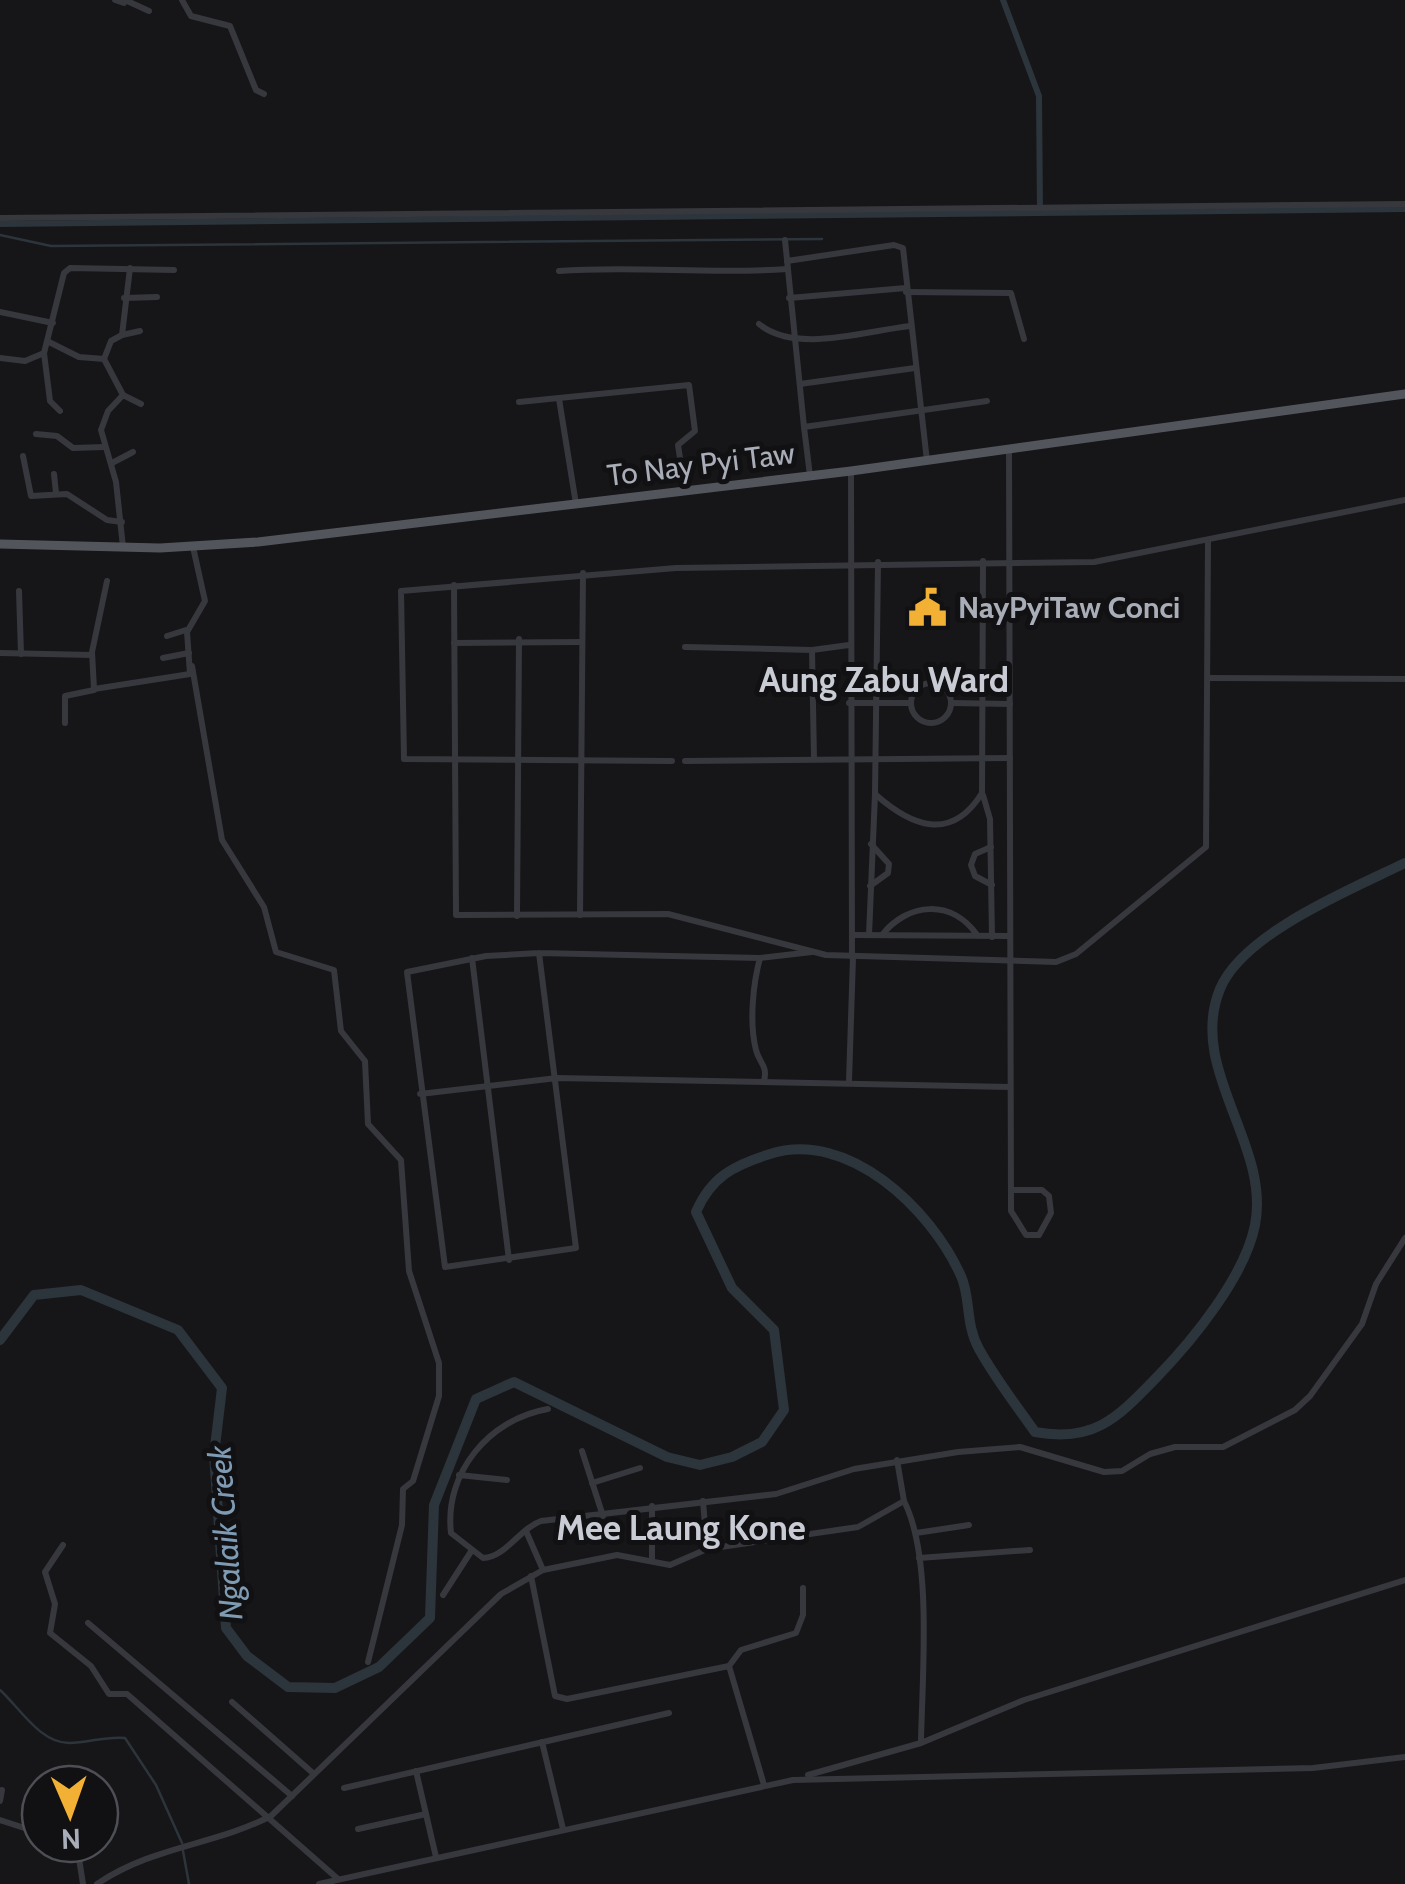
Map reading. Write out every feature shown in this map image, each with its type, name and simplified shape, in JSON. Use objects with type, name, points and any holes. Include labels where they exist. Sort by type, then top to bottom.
[{"type":"main road","name":"To Nay Pyi Taw","points":[[0,544],[193,547],[851,471],[1405,394]]},
{"type":"street","points":[[114,0],[149,11]]},
{"type":"street","points":[[182,0],[191,16],[230,26],[256,90],[264,94]]},
{"type":"street","points":[[0,218],[1405,204]]},
{"type":"street","points":[[785,240],[810,476]]},
{"type":"street","points":[[559,270],[615,266],[724,272],[900,246],[904,250],[927,461]]},
{"type":"street","points":[[122,335],[130,268]]},
{"type":"street","points":[[60,411],[50,402],[44,353],[68,269],[174,270]]},
{"type":"street","points":[[790,298],[906,290],[1010,293],[1024,339]]},
{"type":"street","points":[[124,298],[157,297]]},
{"type":"street","points":[[0,312],[53,323]]},
{"type":"street","points":[[759,324],[774,336],[796,340],[910,326]]},
{"type":"street","points":[[140,332],[111,341],[104,360],[123,395],[141,404]]},
{"type":"street","points":[[49,342],[79,356],[104,360]]},
{"type":"street","points":[[0,358],[25,361],[44,353]]},
{"type":"street","points":[[800,384],[914,368]]},
{"type":"street","points":[[519,402],[559,399],[583,392],[689,385],[695,431],[678,445],[685,491]]},
{"type":"street","points":[[123,395],[102,424],[122,522],[123,548]]},
{"type":"street","points":[[559,399],[576,504]]},
{"type":"street","points":[[804,426],[987,401]]},
{"type":"street","points":[[36,434],[58,436],[73,448],[104,447]]},
{"type":"street","points":[[1009,450],[1011,1190],[1012,1215],[1026,1235],[1039,1235],[1051,1212],[1050,1196],[1042,1190],[1011,1190]]},
{"type":"street","points":[[112,463],[133,452]]},
{"type":"street","points":[[23,456],[28,494],[56,492],[72,496],[107,520],[122,522]]},
{"type":"street","points":[[849,1082],[853,935],[849,759],[851,471]]},
{"type":"street","points":[[54,474],[56,492]]},
{"type":"street","points":[[672,760],[403,757],[399,597],[407,588],[583,573],[850,562],[1094,562],[1405,500]]},
{"type":"street","points":[[454,585],[453,912],[459,916],[668,914],[812,952],[852,958],[1010,958],[1056,962],[1076,954],[1206,847],[1208,541]]},
{"type":"street","points":[[193,547],[205,601],[188,630],[189,653],[222,840],[229,857],[264,907],[276,952],[334,970],[341,1031],[364,1062],[368,1124],[401,1160],[409,1271],[439,1363],[439,1396],[413,1481],[402,1488],[402,1525],[368,1662]]},
{"type":"street","points":[[983,561],[982,794],[990,819],[992,847],[992,937]]},
{"type":"street","points":[[869,935],[870,843],[878,758],[878,562]]},
{"type":"street","points":[[580,915],[583,573]]},
{"type":"street","points":[[96,690],[92,655],[107,581]]},
{"type":"street","points":[[19,591],[21,654]]},
{"type":"street","points":[[167,636],[188,630]]},
{"type":"street","points":[[454,643],[519,639],[582,642]]},
{"type":"street","points":[[517,916],[519,639]]},
{"type":"street","points":[[684,647],[812,650],[849,645]]},
{"type":"street","points":[[812,650],[814,759]]},
{"type":"street","points":[[0,653],[92,655]]},
{"type":"street","points":[[164,658],[189,653]]},
{"type":"street","points":[[65,723],[65,696],[190,674],[192,666]]},
{"type":"street","points":[[1208,678],[1405,679]]},
{"type":"street","points":[[929,683],[947,690],[952,703],[942,720],[928,723],[916,716],[911,703],[917,689],[929,683]]},
{"type":"street","points":[[849,703],[911,703]]},
{"type":"street","points":[[952,703],[1010,704]]},
{"type":"street","points":[[685,761],[1010,758]]},
{"type":"street","points":[[875,794],[916,824],[940,824],[964,814],[982,794]]},
{"type":"street","points":[[872,816],[896,812]]},
{"type":"street","points":[[964,814],[990,819]]},
{"type":"street","points":[[870,843],[889,864],[888,873],[870,886]]},
{"type":"street","points":[[992,847],[975,854],[971,865],[975,876],[992,885]]},
{"type":"street","points":[[882,935],[906,913],[941,910],[952,911],[978,936]]},
{"type":"street","points":[[853,935],[1009,936]]},
{"type":"street","points":[[539,953],[576,1250],[443,1265],[406,976],[415,968],[472,958],[539,953],[760,958],[812,952]]},
{"type":"street","points":[[472,958],[509,1260]]},
{"type":"street","points":[[760,958],[754,980],[755,1038],[766,1072],[764,1080]]},
{"type":"street","points":[[420,1094],[557,1078],[1010,1087]]},
{"type":"street","points":[[548,1409],[494,1431],[459,1475],[450,1503],[451,1533],[472,1550],[493,1557],[541,1521],[776,1494],[897,1460],[1020,1447],[1104,1472],[1122,1471],[1150,1454],[1175,1447],[1223,1447],[1295,1410],[1334,1368],[1362,1324],[1376,1284],[1405,1238]]},
{"type":"street","points":[[582,1451],[604,1516]]},
{"type":"street","points":[[897,1460],[919,1558],[921,1743]]},
{"type":"street","points":[[592,1483],[640,1468]]},
{"type":"street","points":[[459,1475],[506,1480]]},
{"type":"street","points":[[703,1501],[707,1549]]},
{"type":"street","points":[[96,1884],[172,1847],[248,1827],[270,1816],[502,1594],[543,1570],[617,1554],[670,1565],[707,1549],[858,1527],[904,1502]]},
{"type":"street","points":[[652,1506],[652,1560]]},
{"type":"street","points":[[915,1534],[969,1525]]},
{"type":"street","points":[[526,1532],[543,1570]]},
{"type":"street","points":[[63,1544],[45,1572],[55,1604],[50,1633],[91,1666],[109,1694],[127,1694],[270,1816],[338,1880]]},
{"type":"street","points":[[444,1594],[472,1550]]},
{"type":"street","points":[[919,1558],[1030,1550]]},
{"type":"street","points":[[531,1576],[555,1696],[567,1700],[729,1666],[741,1650],[796,1633],[803,1615],[802,1588]]},
{"type":"street","points":[[319,1884],[792,1780],[921,1743],[1024,1700],[1405,1580]]},
{"type":"street","points":[[88,1623],[292,1796]]},
{"type":"street","points":[[729,1666],[764,1785]]},
{"type":"street","points":[[232,1702],[314,1774]]},
{"type":"street","points":[[344,1788],[670,1712]]},
{"type":"street","points":[[542,1742],[563,1830]]},
{"type":"street","points":[[792,1780],[1312,1768],[1405,1758]]},
{"type":"street","points":[[416,1771],[436,1858]]},
{"type":"street","points":[[0,1801],[2,1790]]},
{"type":"street","points":[[358,1829],[426,1814]]},
{"type":"waterway","points":[[1003,0],[1039,96],[1040,212]]},
{"type":"waterway","points":[[0,224],[1405,209]]},
{"type":"waterway","points":[[0,235],[51,246],[822,239]]},
{"type":"waterway","name":"Ngalaik Creek","points":[[0,1340],[34,1295],[81,1290],[178,1330],[222,1388],[214,1455],[226,1628],[247,1656],[288,1687],[335,1688],[379,1667],[430,1618],[434,1505],[476,1399],[514,1382],[667,1457],[700,1465],[732,1457],[762,1442],[784,1410],[774,1330],[732,1288],[696,1212],[717,1181],[757,1158],[799,1149],[829,1153],[884,1180],[908,1201],[947,1250],[964,1284],[979,1349],[1035,1432],[1074,1434],[1117,1415],[1171,1362],[1216,1306],[1241,1265],[1255,1225],[1257,1195],[1252,1166],[1214,1048],[1213,1019],[1220,989],[1232,969],[1275,931],[1405,863]]},
{"type":"waterway","points":[[0,1690],[40,1731],[59,1741],[125,1738],[156,1785],[182,1843]]},
{"type":"waterway","points":[[183,1851],[189,1884]]},
{"type":"place","name":"NayPyiTaw Conci","points":[[928,607]]},
{"type":"district","name":"Aung Zabu Ward","points":[[884,679]]},
{"type":"district","name":"Mee Laung Kone","points":[[681,1527]]}]
